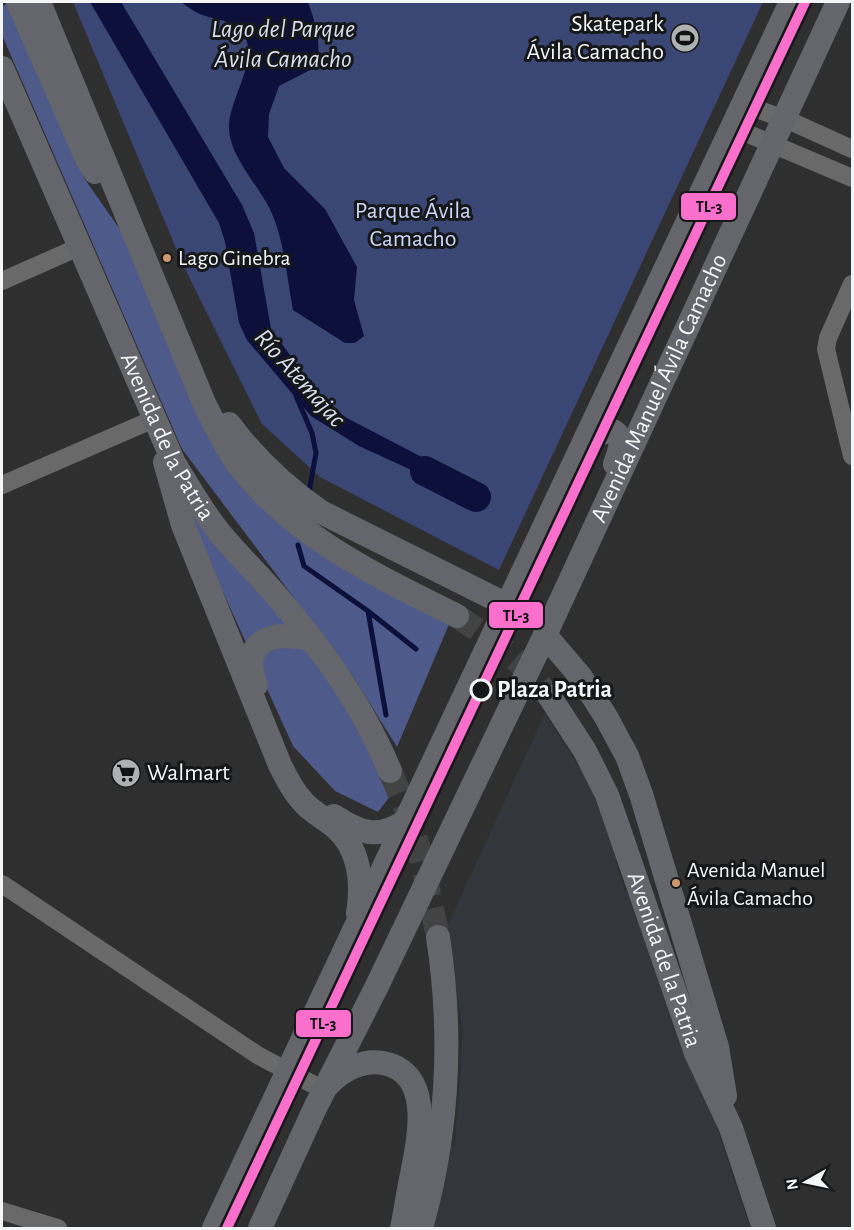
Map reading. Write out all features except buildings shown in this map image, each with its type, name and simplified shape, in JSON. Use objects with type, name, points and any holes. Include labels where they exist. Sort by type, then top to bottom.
[{"type":"main road","points":[[18,2],[87,159],[143,251]]},
{"type":"main road","name":"Avenida de la Patria","points":[[39,2],[217,431],[237,462],[279,510],[352,562],[457,616]]},
{"type":"main road","name":"Avenida Manuel Ávila Camacho","points":[[214,1228],[278,1066],[355,926],[406,821],[791,2]]},
{"type":"main road","name":"Avenida Manuel Ávila Camacho","points":[[260,1228],[324,1090],[381,977],[545,635],[838,2]]},
{"type":"main road","name":"Avenida de la Patria","points":[[2,68],[174,462],[195,498],[219,531],[276,596],[329,663],[360,709],[390,771]]},
{"type":"main road","points":[[193,373],[242,441],[262,464],[299,497],[321,512],[507,605]]},
{"type":"main road","points":[[154,419],[183,525],[280,765],[296,793],[314,812],[342,834],[356,860],[360,894],[355,926]]},
{"type":"main road","points":[[578,453],[599,433],[613,431],[620,437],[620,449],[593,529]]},
{"type":"main road","points":[[312,640],[291,635],[272,638],[257,648],[250,660],[252,674],[291,772],[302,787],[327,811],[360,831],[387,832],[406,821]]},
{"type":"main road","points":[[545,635],[580,676],[627,756],[641,794],[717,1047],[731,1128]]},
{"type":"main road","name":"Avenida de la Patria","points":[[550,698],[585,751],[607,795],[696,1053],[731,1128],[764,1228]]},
{"type":"main road","points":[[421,1228],[439,1151],[445,1103],[445,994],[438,937]]},
{"type":"main road","points":[[324,1090],[334,1078],[347,1069],[377,1062],[399,1069],[414,1087],[419,1103],[419,1137],[402,1228]]},
{"type":"street","points":[[743,104],[783,118],[852,149]]},
{"type":"street","points":[[732,127],[852,178]]},
{"type":"street","points":[[2,281],[79,247]]},
{"type":"street","points":[[852,284],[828,338],[826,349],[852,456]]},
{"type":"street","points":[[2,485],[154,419]]},
{"type":"street","points":[[2,884],[196,1015],[278,1066],[324,1090]]},
{"type":"street","points":[[2,1211],[58,1228]]},
{"type":"shaded area","points":[[9,2],[48,63],[84,178],[135,251],[276,518],[450,622],[397,747],[354,678],[182,449],[2,35],[2,7]]},
{"type":"shaded area","points":[[177,482],[321,669],[377,760],[391,795],[378,812],[335,791],[293,746],[198,537]]},
{"type":"shaded area","name":"Plaza Patria","points":[[545,713],[585,777],[606,824],[625,892],[638,888],[750,1228],[427,1228],[445,1144],[455,1147],[463,1033],[447,927]]},
{"type":"green space","name":"Parque Ávila Camacho","points":[[73,2],[763,2],[499,570],[320,477],[262,424],[183,265]]},
{"type":"water","points":[[90,2],[121,2],[242,205],[254,233],[271,329],[316,391],[345,417],[462,478],[462,489],[455,490],[359,446],[311,416],[247,340],[239,323],[225,242],[219,223]]},
{"type":"water","name":"Lago del Parque Ávila Camacho","points":[[181,2],[308,2],[316,26],[318,42],[316,67],[279,86],[269,114],[268,137],[284,168],[325,209],[357,267],[354,300],[364,336],[355,343],[345,343],[293,310],[283,251],[273,216],[240,161],[230,139],[230,117],[248,60],[248,49],[243,32],[233,24],[200,14]]},
{"type":"waterway","points":[[296,396],[312,433],[316,453],[309,492]]},
{"type":"waterway","name":"Río Atemajac","points":[[425,471],[476,497]]},
{"type":"waterway","points":[[298,545],[304,566],[368,611],[416,649]]},
{"type":"waterway","points":[[368,611],[386,715]]},
{"type":"tunnel","points":[[457,616],[495,642],[523,666],[550,697]]},
{"type":"tunnel","points":[[390,771],[407,811],[420,852],[438,937]]},
{"type":"transit line","name":"TL-3","points":[[227,1228],[805,2]]},
{"type":"place","name":"Skatepark Ávila Camacho","points":[[685,38]]},
{"type":"place","name":"Lago Ginebra","points":[[167,258]]},
{"type":"place","name":"Plaza Patria","points":[[481,690]]},
{"type":"place","name":"Walmart","points":[[126,773]]},
{"type":"place","name":"Avenida Manuel Ávila Camacho","points":[[676,883]]}]
